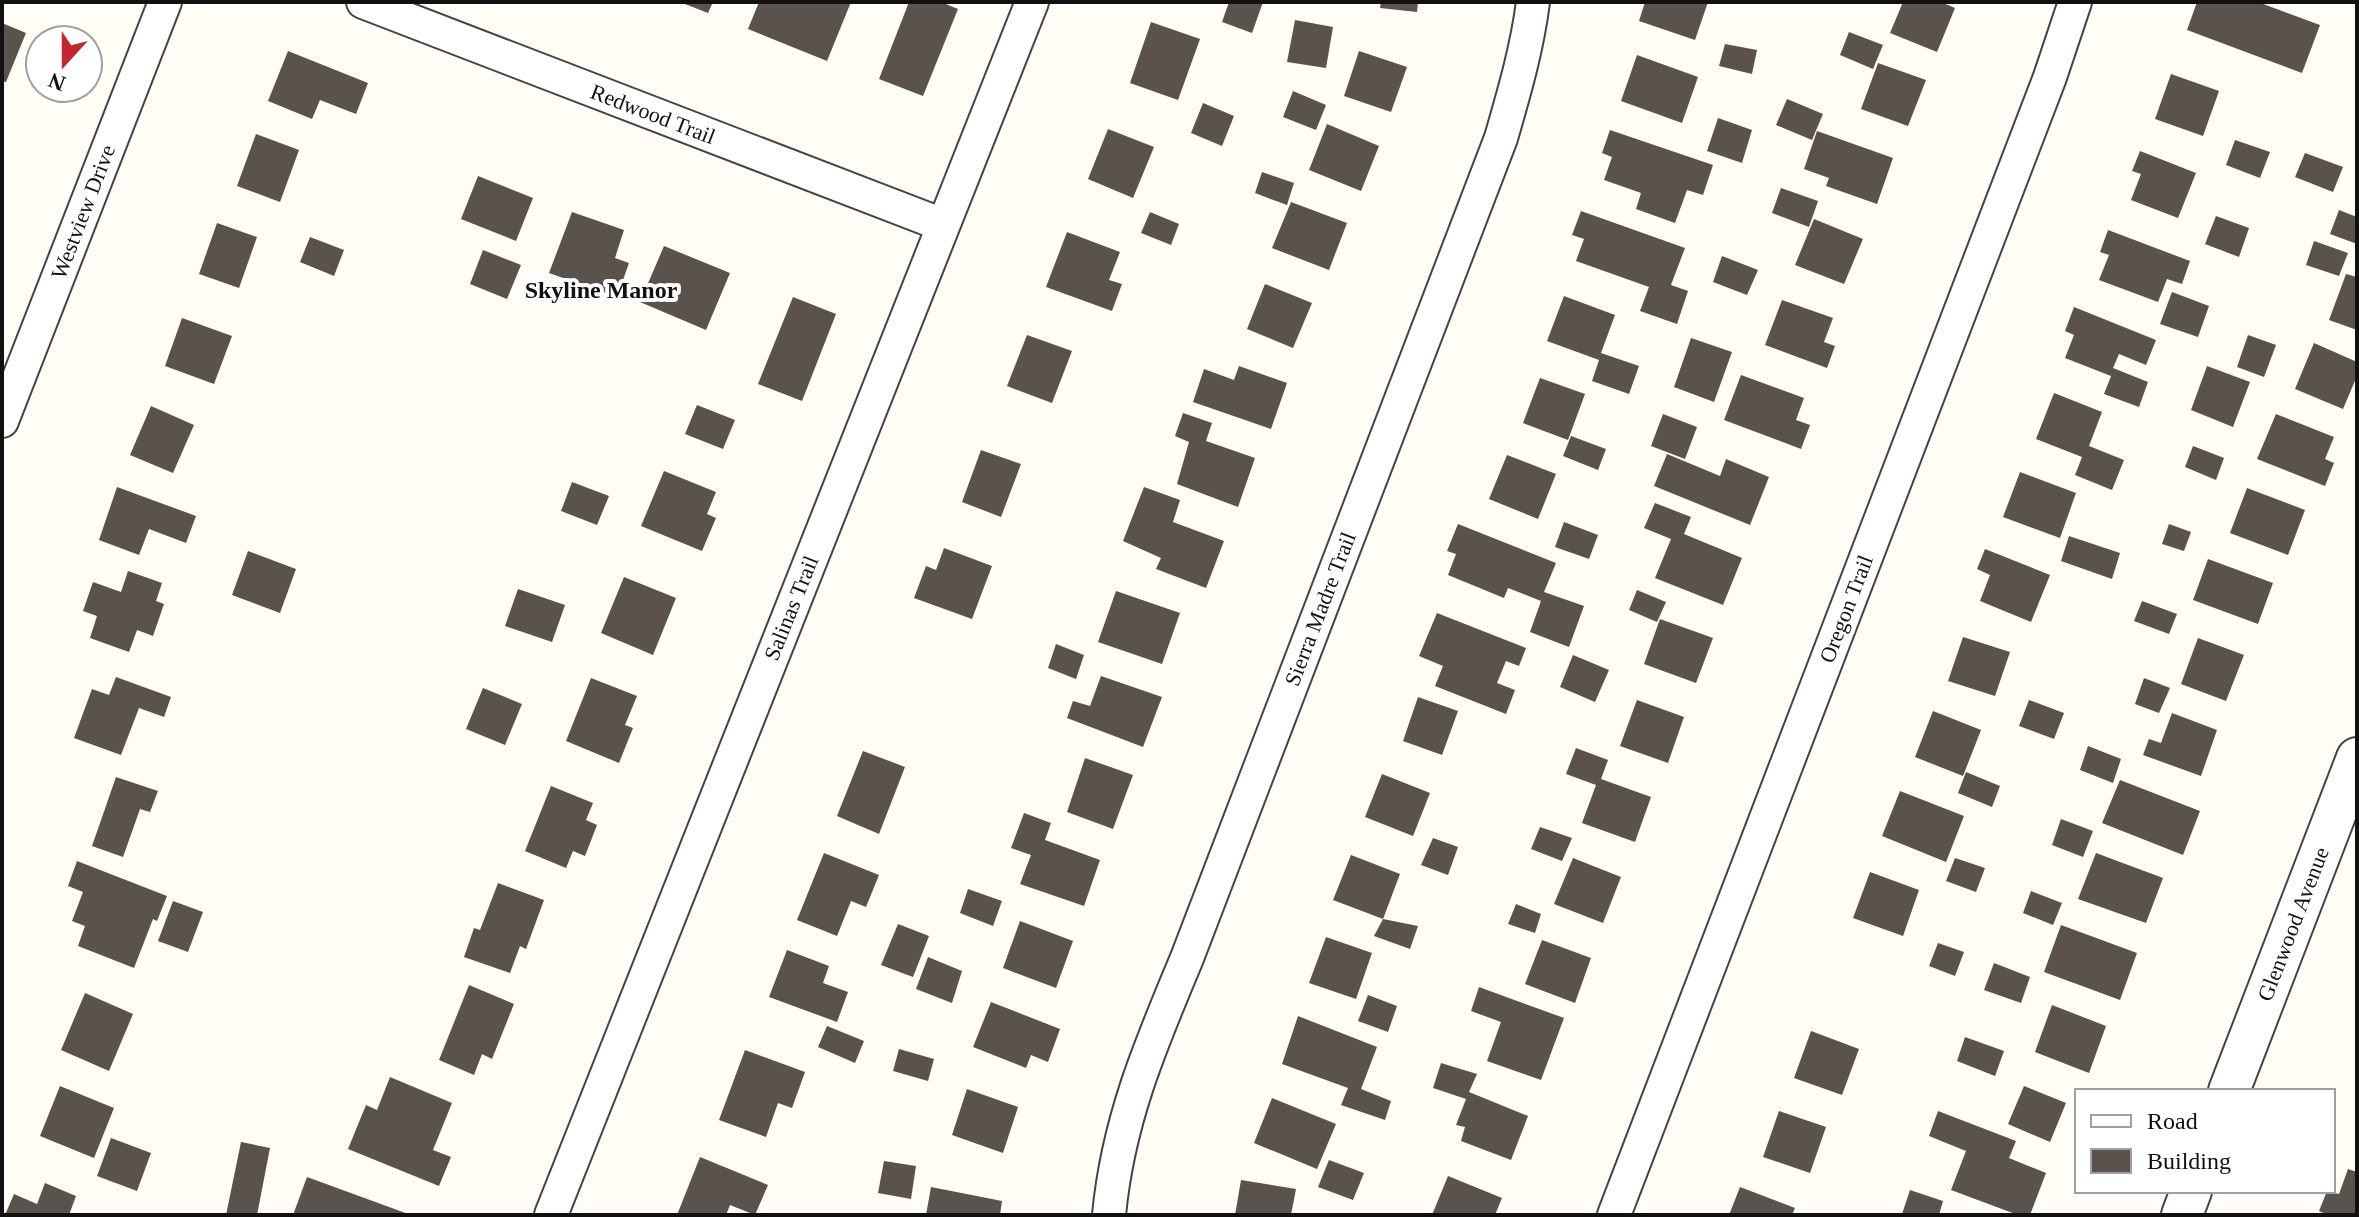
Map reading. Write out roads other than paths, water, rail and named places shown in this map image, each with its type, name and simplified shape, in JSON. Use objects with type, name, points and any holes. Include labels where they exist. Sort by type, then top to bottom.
[{"type":"street","name":"Westview Drive","points":[[2,421],[165,2]]},
{"type":"street","name":"Redwood Trail","points":[[363,2],[943,225]]},
{"type":"street","name":"Salinas Trail","points":[[551,1215],[1032,2]]},
{"type":"street","name":"Sierra Madre Trail","points":[[1109,1215],[1111,1186],[1123,1127],[1143,1063],[1187,958],[1501,138],[1519,78],[1533,2]]},
{"type":"street","name":"Oregon Trail","points":[[1614,1215],[2050,77],[2075,2]]},
{"type":"street","name":"Glenwood Avenue","points":[[2230,1089],[2357,758]]},
{"type":"street","points":[[2182,1215],[2190,1193]]},
{"type":"district","name":"Skyline Manor","points":[[601,290]]}]
